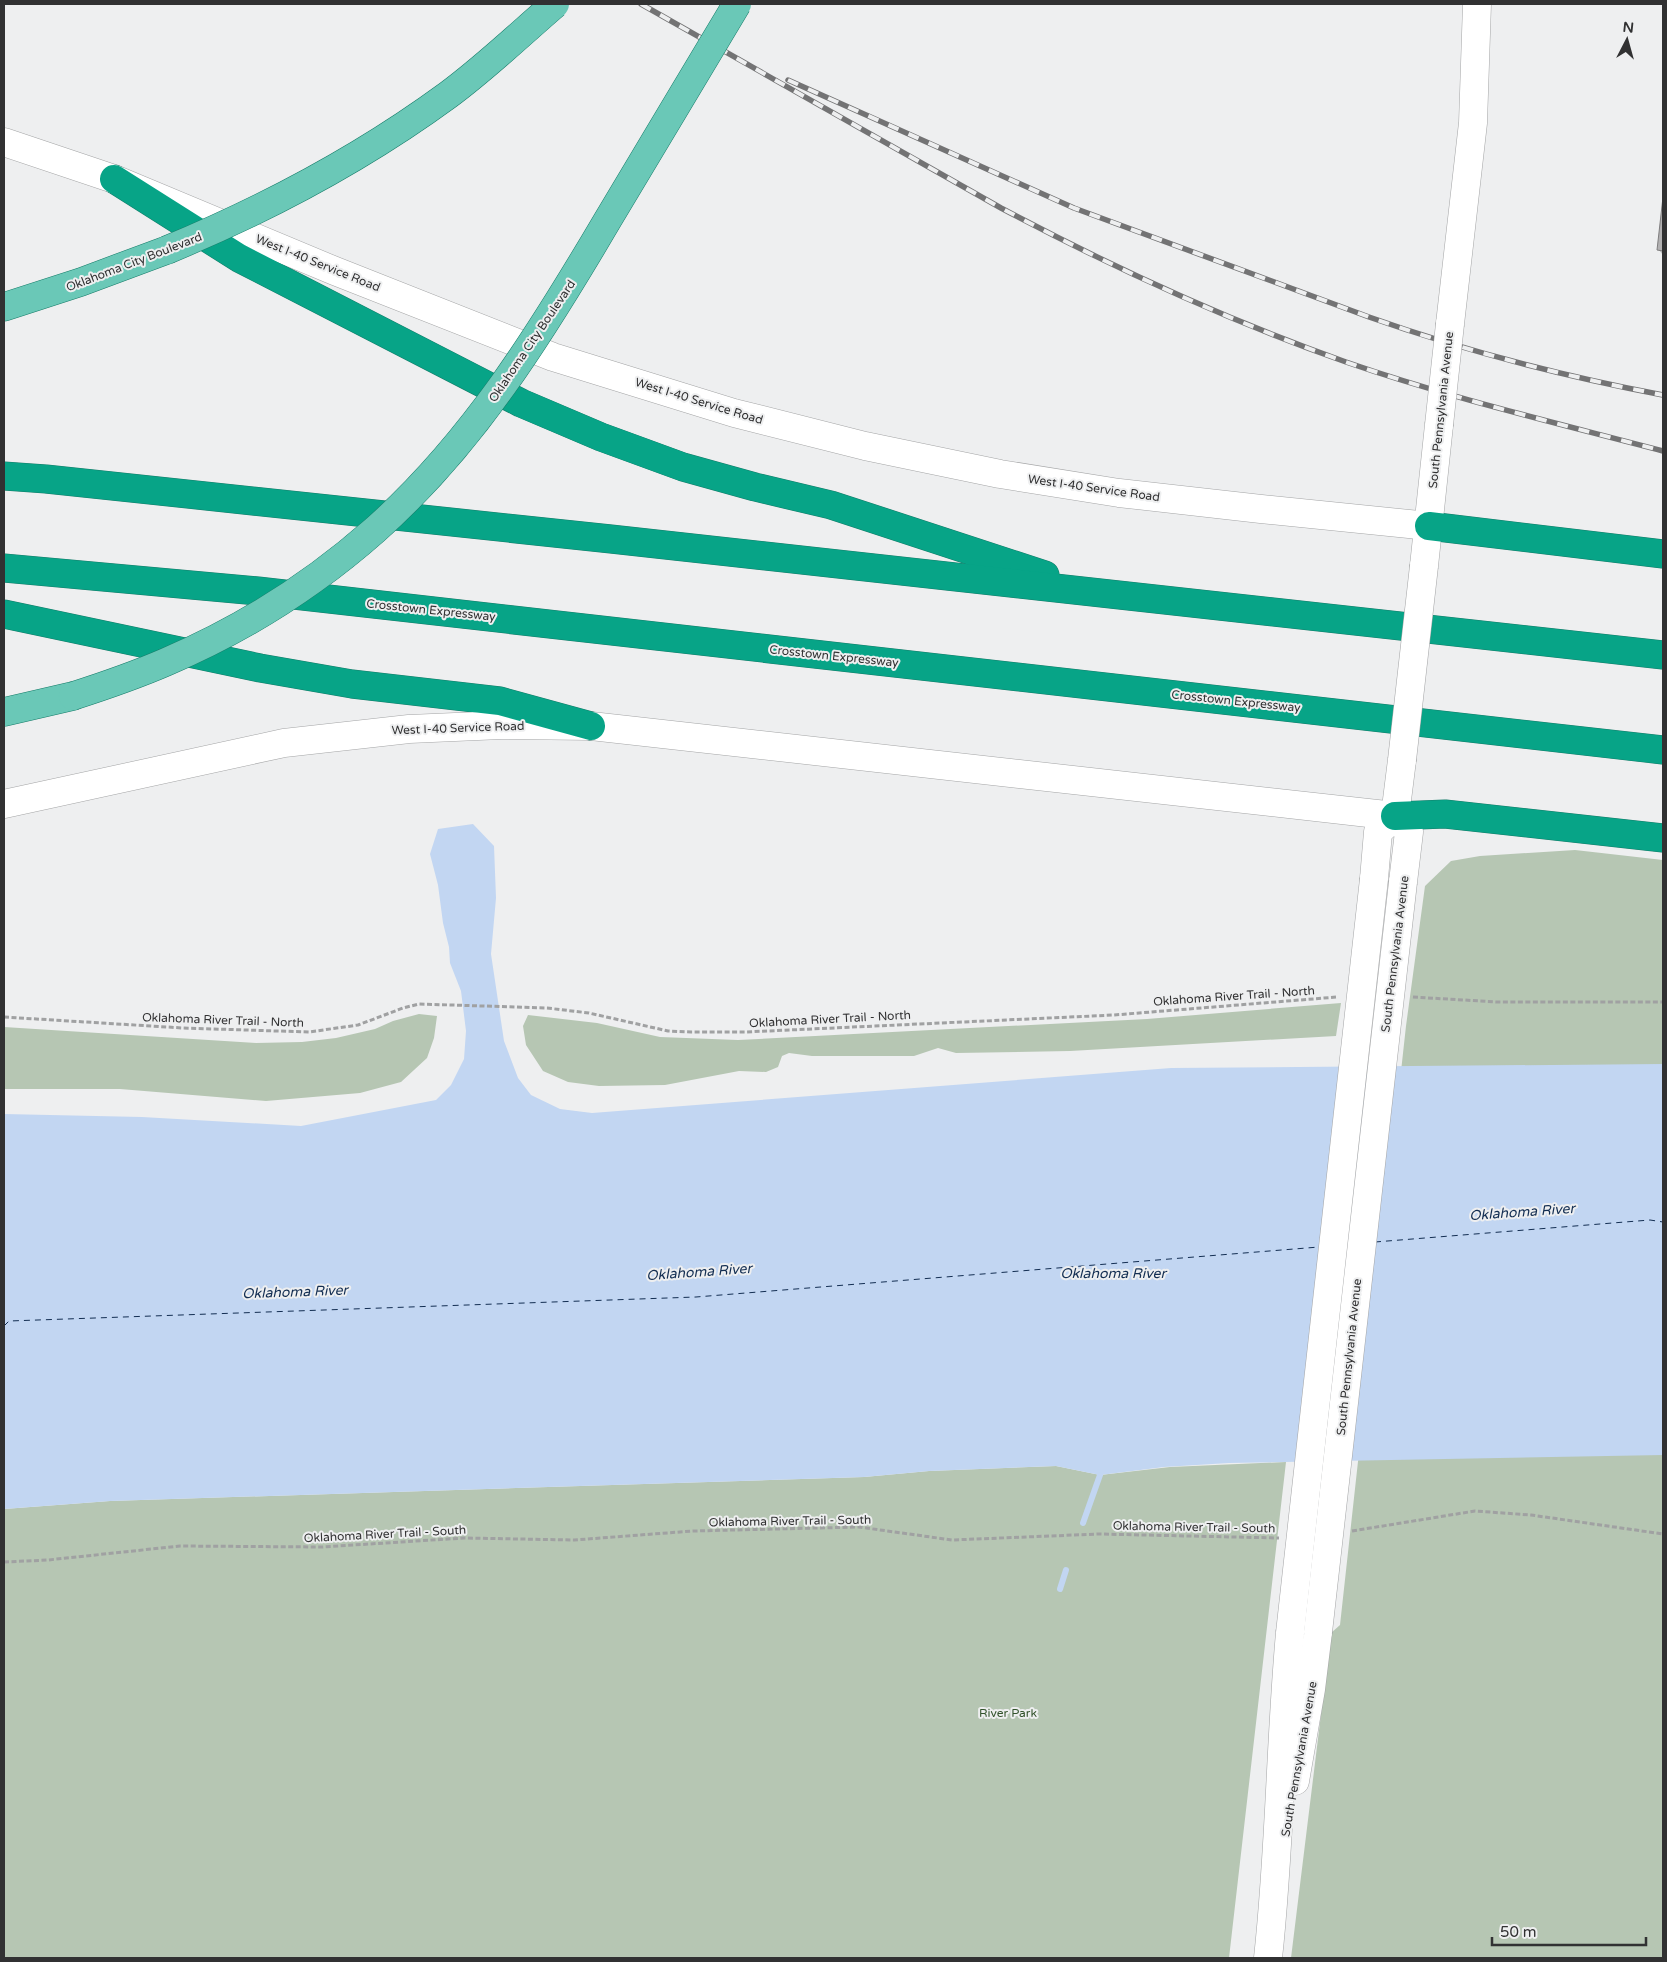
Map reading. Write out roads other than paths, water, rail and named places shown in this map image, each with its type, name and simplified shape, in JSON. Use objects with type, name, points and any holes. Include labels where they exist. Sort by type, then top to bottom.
[{"type":"highway","points":[[114,179],[239,258],[521,404],[601,437],[684,467],[755,487],[831,505],[1099,593]]},
{"type":"highway","points":[[4,476],[46,478],[299,505],[1663,654]]},
{"type":"highway","points":[[1429,526],[1663,554]]},
{"type":"highway","name":"Crosstown Expressway","points":[[4,568],[258,591],[1663,750]]},
{"type":"highway","points":[[4,614],[260,668],[352,684],[500,701],[592,726]]},
{"type":"highway","points":[[1395,816],[1445,814],[1663,838]]},
{"type":"main road","name":"Oklahoma City Boulevard","points":[[4,308],[167,250],[212,232],[282,198],[409,122],[449,94],[482,68],[555,4]]},
{"type":"main road","name":"Oklahoma City Boulevard","points":[[4,712],[73,696],[128,678],[168,661],[251,619],[291,594],[333,564],[374,531],[406,501],[450,453],[492,402],[521,362],[563,296],[737,4]]},
{"type":"main road","name":"South Pennsylvania Avenue","points":[[1268,1958],[1274,1900],[1285,1687],[1290,1634],[1378,832],[1395,816],[1429,526],[1472,130],[1477,4]]},
{"type":"main road","name":"West I-40 Service Road","points":[[4,142],[114,179],[335,271],[553,357],[734,413],[865,446],[1000,474],[1119,493],[1429,526]]},
{"type":"main road","name":"West I-40 Service Road","points":[[4,804],[284,743],[409,729],[502,725],[592,726],[1395,816]]},
{"type":"main road","name":"South Pennsylvania Avenue","points":[[1274,1900],[1311,1689],[1409,832],[1395,816]]},
{"type":"water","name":"Oklahoma River","points":[[473,824],[494,846],[496,898],[491,954],[504,1041],[518,1078],[531,1095],[560,1109],[592,1113],[1171,1068],[1663,1064],[1663,1455],[1229,1463],[1164,1467],[1100,1475],[1056,1466],[929,1471],[864,1477],[110,1501],[4,1509],[4,1114],[142,1117],[301,1126],[436,1100],[451,1085],[464,1059],[466,1031],[461,991],[450,963],[438,885],[430,854],[438,829]]},
{"type":"waterway","points":[[1083,1523],[1100,1475]]},
{"type":"waterway","points":[[1060,1589],[1066,1570]]},
{"type":"railway","points":[[641,4],[1001,208],[1085,251],[1170,291],[1258,329],[1385,375],[1504,410],[1663,451]]},
{"type":"railway","points":[[788,80],[1074,208],[1369,317],[1441,341],[1514,362],[1588,380],[1663,395]]},
{"type":"park label","name":"River Park","points":[[1008,1713]]}]
